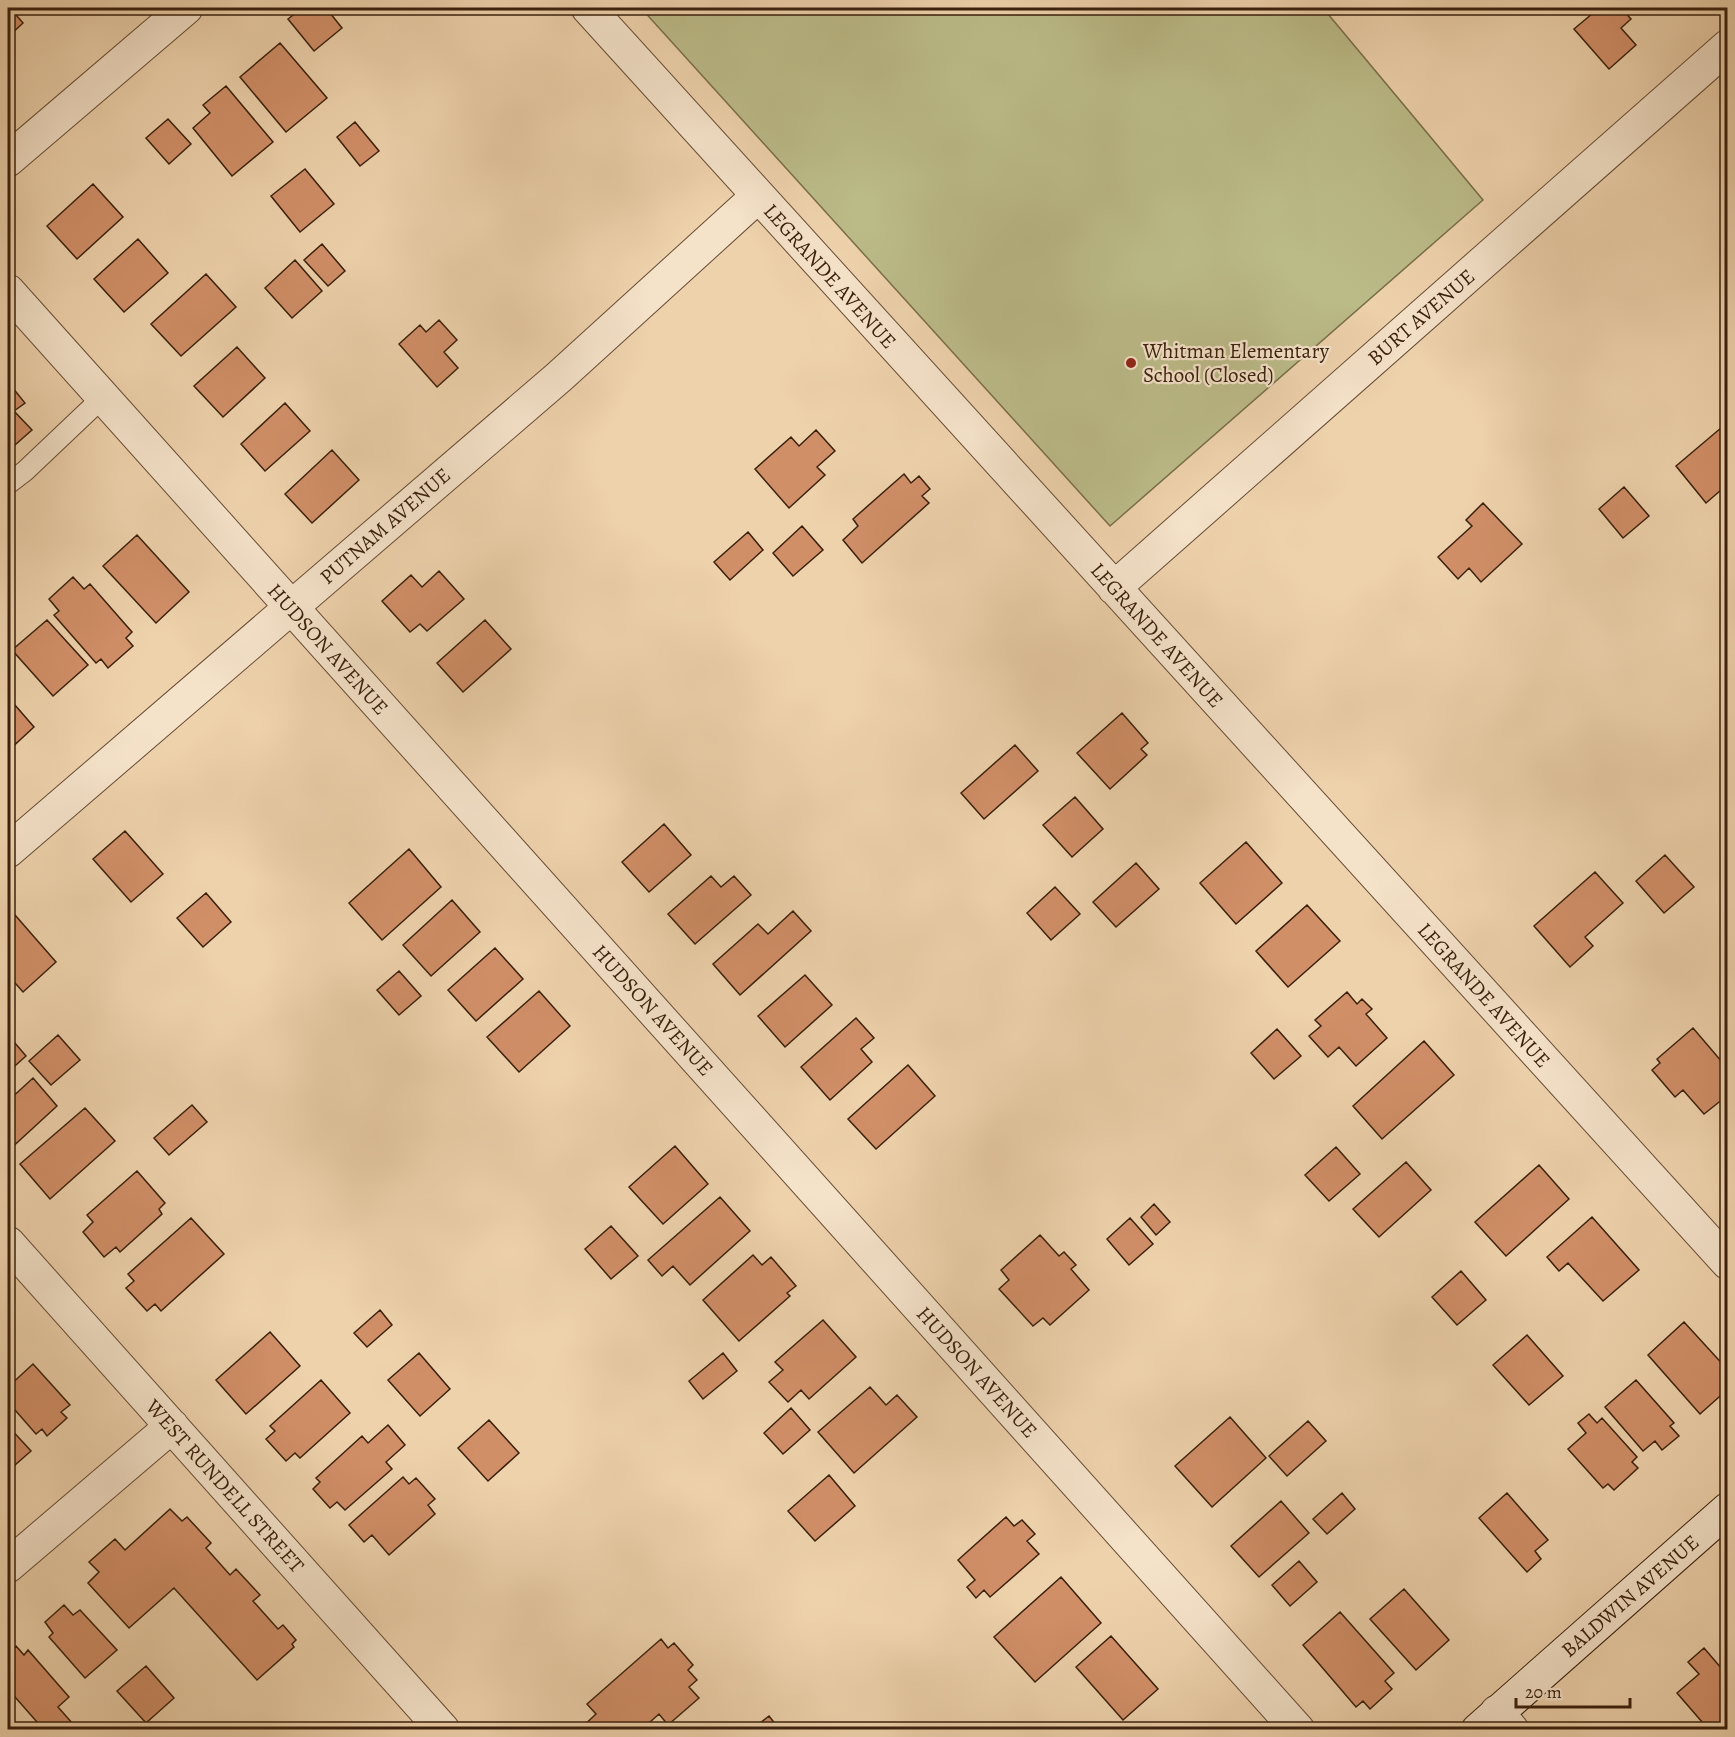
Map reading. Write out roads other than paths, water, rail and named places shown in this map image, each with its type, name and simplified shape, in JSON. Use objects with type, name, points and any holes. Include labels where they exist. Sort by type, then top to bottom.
[{"type":"street","points":[[8,160],[186,8]]},
{"type":"street","name":"LEGRANDE AVENUE","points":[[588,8],[1728,1263]]},
{"type":"street","name":"BURT AVENUE","points":[[1114,588],[1728,46]]},
{"type":"street","name":"PUTNAM AVENUE","points":[[8,851],[559,377],[758,196]]},
{"type":"street","name":"HUDSON AVENUE","points":[[8,291],[1298,1730]]},
{"type":"street","name":"WEST RUNDELL STREET","points":[[8,1243],[443,1730]]},
{"type":"street","points":[[8,1566],[172,1426]]},
{"type":"street","name":"BALDWIN AVENUE","points":[[1496,1724],[1728,1509]]},
{"type":"lane","points":[[8,484],[25,471],[102,398]]},
{"type":"place","name":"Whitman Elementary School (Closed)","points":[[1131,363]]}]
